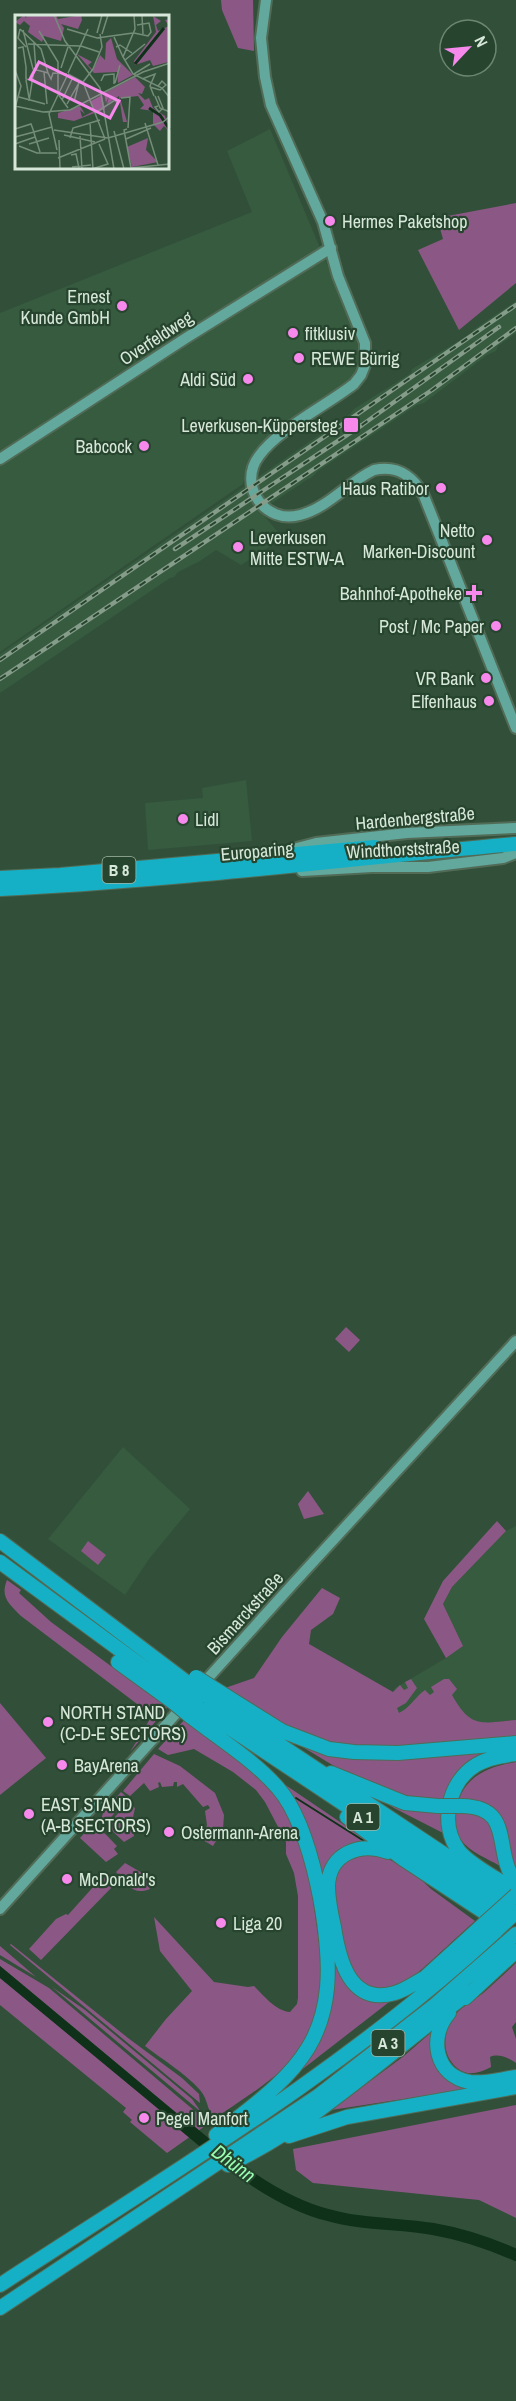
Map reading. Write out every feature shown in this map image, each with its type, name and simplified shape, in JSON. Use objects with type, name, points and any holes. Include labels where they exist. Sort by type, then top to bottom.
[{"type":"highway","name":"Europaring","points":[[0,889],[32,882],[270,856],[516,838]]},
{"type":"highway","name":"Europaring","points":[[0,878],[32,882],[291,866],[516,844]]},
{"type":"highway","name":"A 1","points":[[0,1541],[87,1608],[266,1753],[516,1919]]},
{"type":"highway","points":[[0,1562],[45,1597],[96,1646],[185,1689],[203,1702],[279,1788],[300,1822],[309,1851],[324,1930],[327,1985],[322,2017],[316,2033],[301,2058],[239,2123],[164,2178],[0,2285]]},
{"type":"highway","name":"A 1","points":[[203,1702],[314,1769],[516,1902]]},
{"type":"highway","points":[[203,1702],[329,1749],[398,1753],[516,1743]]},
{"type":"highway","points":[[266,1753],[288,1776],[337,1809],[514,1940],[446,2017],[439,2029],[436,2045],[441,2063],[455,2076],[469,2082],[516,2076]]},
{"type":"highway","points":[[402,1858],[379,1849],[366,1847],[352,1850],[338,1860],[330,1874],[328,1886],[337,1951],[350,1979],[358,1987],[372,1993],[385,1995],[397,1993],[424,1978],[491,1927],[516,1893],[459,1850],[451,1834],[448,1817],[453,1793],[471,1769],[486,1760],[516,1754]]},
{"type":"highway","points":[[314,1769],[333,1774],[405,1803],[483,1809],[496,1819],[504,1835],[508,1871],[516,1882]]},
{"type":"highway","name":"A 3","points":[[239,2123],[309,2082],[381,2028],[457,1968],[491,1927],[516,1912]]},
{"type":"highway","name":"A 3","points":[[0,2308],[178,2189],[266,2141],[318,2096],[386,2045],[514,1940]]},
{"type":"highway","points":[[381,2028],[424,1978]]},
{"type":"highway","points":[[266,2141],[383,2061],[470,1992]]},
{"type":"highway","points":[[266,2141],[340,2119],[516,2087]]},
{"type":"street","points":[[266,0],[261,38],[268,91],[278,122],[323,222],[338,276],[365,343],[365,365],[354,384],[270,443],[257,459],[251,478],[252,489],[256,499],[269,511],[286,517],[302,515],[321,505],[371,471],[384,468],[402,472],[415,481],[424,496],[516,728]]},
{"type":"street","name":"Overfeldweg","points":[[0,459],[186,338],[331,248]]},
{"type":"street","name":"Hardenbergstraße","points":[[316,843],[407,833],[516,828]]},
{"type":"street","name":"Europaring","points":[[270,856],[280,851],[316,843]]},
{"type":"street","name":"Windthorststraße","points":[[291,866],[302,871],[428,867],[503,858],[516,853]]},
{"type":"street","name":"Bismarckstraße","points":[[0,1909],[516,1341]]},
{"type":"shaded area","points":[[221,0],[253,0],[254,51],[238,48],[222,10]]},
{"type":"shaded area","points":[[270,129],[362,350],[356,376],[260,445],[249,461],[243,484],[0,652],[0,313],[252,212],[227,151]]},
{"type":"shaded area","points":[[516,203],[516,283],[459,330],[418,250],[443,239],[437,218]]},
{"type":"shaded area","points":[[516,301],[516,333],[498,346],[496,351],[487,355],[424,403],[417,405],[260,511],[283,538],[241,565],[216,550],[178,572],[174,577],[0,693],[0,654],[350,414],[354,409],[411,373],[412,369],[472,333],[473,330]]},
{"type":"shaded area","points":[[246,780],[252,841],[148,850],[145,803],[203,798],[202,788]]},
{"type":"shaded area","points":[[346,1327],[360,1340],[349,1352],[335,1339]]},
{"type":"shaded area","points":[[123,1447],[190,1509],[149,1559],[125,1595],[48,1539]]},
{"type":"shaded area","points":[[308,1491],[324,1514],[304,1519],[298,1504]]},
{"type":"shaded area","points":[[497,1521],[506,1531],[452,1587],[443,1604],[463,1646],[446,1658],[424,1619],[443,1581]]},
{"type":"shaded area","points":[[516,1526],[516,1720],[439,1728],[399,1717],[393,1692],[395,1688],[463,1646],[443,1604],[452,1587],[506,1531]]},
{"type":"shaded area","points":[[88,1541],[106,1555],[98,1565],[81,1551]]},
{"type":"shaded area","points":[[7,1580],[21,1590],[19,1593],[51,1622],[153,1697],[159,1701],[162,1698],[170,1704],[130,1752],[150,1719],[145,1710],[21,1616],[9,1604],[5,1596]]},
{"type":"shaded area","points":[[322,1588],[340,1598],[333,1614],[311,1630],[309,1644],[393,1692],[400,1685],[404,1690],[408,1688],[405,1682],[411,1679],[417,1688],[406,1703],[397,1708],[399,1713],[425,1690],[430,1695],[434,1692],[431,1687],[444,1679],[449,1679],[457,1689],[452,1695],[465,1714],[471,1719],[485,1722],[516,1720],[516,1737],[406,1748],[350,1746],[323,1742],[299,1734],[270,1719],[225,1688],[254,1678],[282,1637]]},
{"type":"shaded area","points":[[0,1703],[46,1758],[0,1795]]},
{"type":"shaded area","points":[[186,1718],[256,1774],[285,1810],[305,1859],[322,1965],[320,2003],[305,2043],[276,2075],[214,2119],[200,2090],[181,2072],[145,2046],[192,1991],[160,1951],[154,1917],[214,1982],[254,1986],[275,2006],[290,2012],[297,2004],[298,1998],[298,1896],[294,1873],[286,1854],[286,1842],[256,1790],[233,1772],[194,1749],[168,1755],[158,1749]]},
{"type":"shaded area","points":[[301,1746],[323,1753],[516,1747],[482,1756],[442,1815],[443,1833],[375,1796],[406,1798],[344,1772]]},
{"type":"shaded area","points":[[154,1754],[180,1766],[215,1793],[224,1815],[223,1829],[213,1846],[203,1840],[207,1825],[205,1811],[210,1808],[208,1805],[203,1807],[183,1784],[177,1787],[177,1782],[174,1782],[173,1786],[162,1787],[160,1782],[159,1787],[150,1791],[144,1783],[130,1796],[123,1791]]},
{"type":"shaded area","points":[[516,1762],[516,1875],[507,1828],[496,1811],[487,1817],[500,1843],[500,1866],[474,1852],[461,1840],[456,1828],[456,1814],[458,1802],[468,1783],[484,1771]]},
{"type":"shaded area","points":[[284,1784],[368,1843],[322,1880],[308,1830]]},
{"type":"shaded area","points":[[121,1792],[128,1798],[105,1824],[101,1820],[103,1813]]},
{"type":"shaded area","points":[[128,1802],[135,1808],[132,1822],[134,1836],[124,1842],[107,1826]]},
{"type":"shaded area","points":[[90,1827],[108,1836],[117,1846],[114,1849],[118,1854],[106,1862],[80,1838]]},
{"type":"shaded area","points":[[377,1852],[416,1875],[431,1889],[475,1921],[401,1987],[389,1991],[370,1987],[359,1981],[351,1972],[342,1941],[334,1884],[337,1872],[347,1858]]},
{"type":"shaded area","points":[[125,1863],[156,1881],[149,1887],[150,1889],[139,1891],[127,1884],[116,1872]]},
{"type":"shaded area","points":[[103,1876],[113,1886],[41,1960],[29,1949],[56,1919],[68,1915]]},
{"type":"shaded area","points":[[10,1945],[128,2038],[182,2078],[199,2094],[200,2103]]},
{"type":"shaded area","points":[[0,1946],[36,1977],[0,1955]]},
{"type":"shaded area","points":[[333,1957],[348,1985],[393,1999],[295,2075],[309,2057]]},
{"type":"shaded area","points":[[0,1959],[49,1988],[209,2123],[198,2131],[0,1966]]},
{"type":"shaded area","points":[[516,1963],[516,2022],[512,2027],[516,2039],[516,2063],[510,2059],[493,2056],[490,2057],[491,2067],[487,2069],[474,2073],[461,2071],[448,2056],[445,2041],[448,2027],[462,2008],[482,1994]]},
{"type":"shaded area","points":[[0,1966],[198,2131],[191,2136],[0,1978]]},
{"type":"shaded area","points":[[0,1978],[191,2136],[167,2153],[130,2122],[132,2120],[123,2112],[126,2108],[0,2005]]},
{"type":"shaded area","points":[[52,1987],[85,2010],[192,2099],[201,2112]]},
{"type":"shaded area","points":[[434,2030],[432,2053],[437,2068],[450,2079],[470,2089],[331,2110],[404,2056]]},
{"type":"shaded area","points":[[516,2105],[516,2218],[479,2200],[313,2183],[296,2170],[293,2149]]},
{"type":"waterway","points":[[296,1798],[364,1841]]},
{"type":"waterway","name":"Dhünn","points":[[181,2123],[250,2177],[308,2209],[354,2221],[444,2231],[475,2239],[516,2255]]},
{"type":"railway","points":[[0,660],[516,305]]},
{"type":"railway","points":[[175,549],[362,425],[499,327]]},
{"type":"railway","points":[[0,679],[432,390],[516,328]]},
{"type":"place","name":"Hermes Paketshop","points":[[330,221]]},
{"type":"place","name":"Ernest Kunde GmbH","points":[[122,306]]},
{"type":"place","name":"fitklusiv","points":[[293,333]]},
{"type":"place","name":"REWE Bürrig","points":[[299,358]]},
{"type":"place","name":"Aldi Süd","points":[[248,379]]},
{"type":"place","name":"Leverkusen-Küppersteg","points":[[351,425]]},
{"type":"place","name":"Babcock","points":[[144,446]]},
{"type":"place","name":"Haus Ratibor","points":[[441,488]]},
{"type":"place","name":"Netto Marken-Discount","points":[[487,540]]},
{"type":"place","name":"Leverkusen Mitte ESTW-A","points":[[238,547]]},
{"type":"place","name":"Bahnhof-Apotheke","points":[[474,593]]},
{"type":"place","name":"Post / Mc Paper","points":[[496,626]]},
{"type":"place","name":"VR Bank","points":[[486,678]]},
{"type":"place","name":"Elfenhaus","points":[[489,701]]},
{"type":"place","name":"Lidl","points":[[183,819]]},
{"type":"place","name":"NORTH STAND (C-D-E SECTORS)","points":[[48,1722]]},
{"type":"place","name":"BayArena","points":[[62,1765]]},
{"type":"place","name":"EAST STAND (A-B SECTORS)","points":[[29,1814]]},
{"type":"place","name":"Ostermann-Arena","points":[[169,1832]]},
{"type":"place","name":"McDonald's","points":[[67,1879]]},
{"type":"place","name":"Liga 20","points":[[221,1923]]},
{"type":"place","name":"Pegel Manfort","points":[[144,2118]]}]
